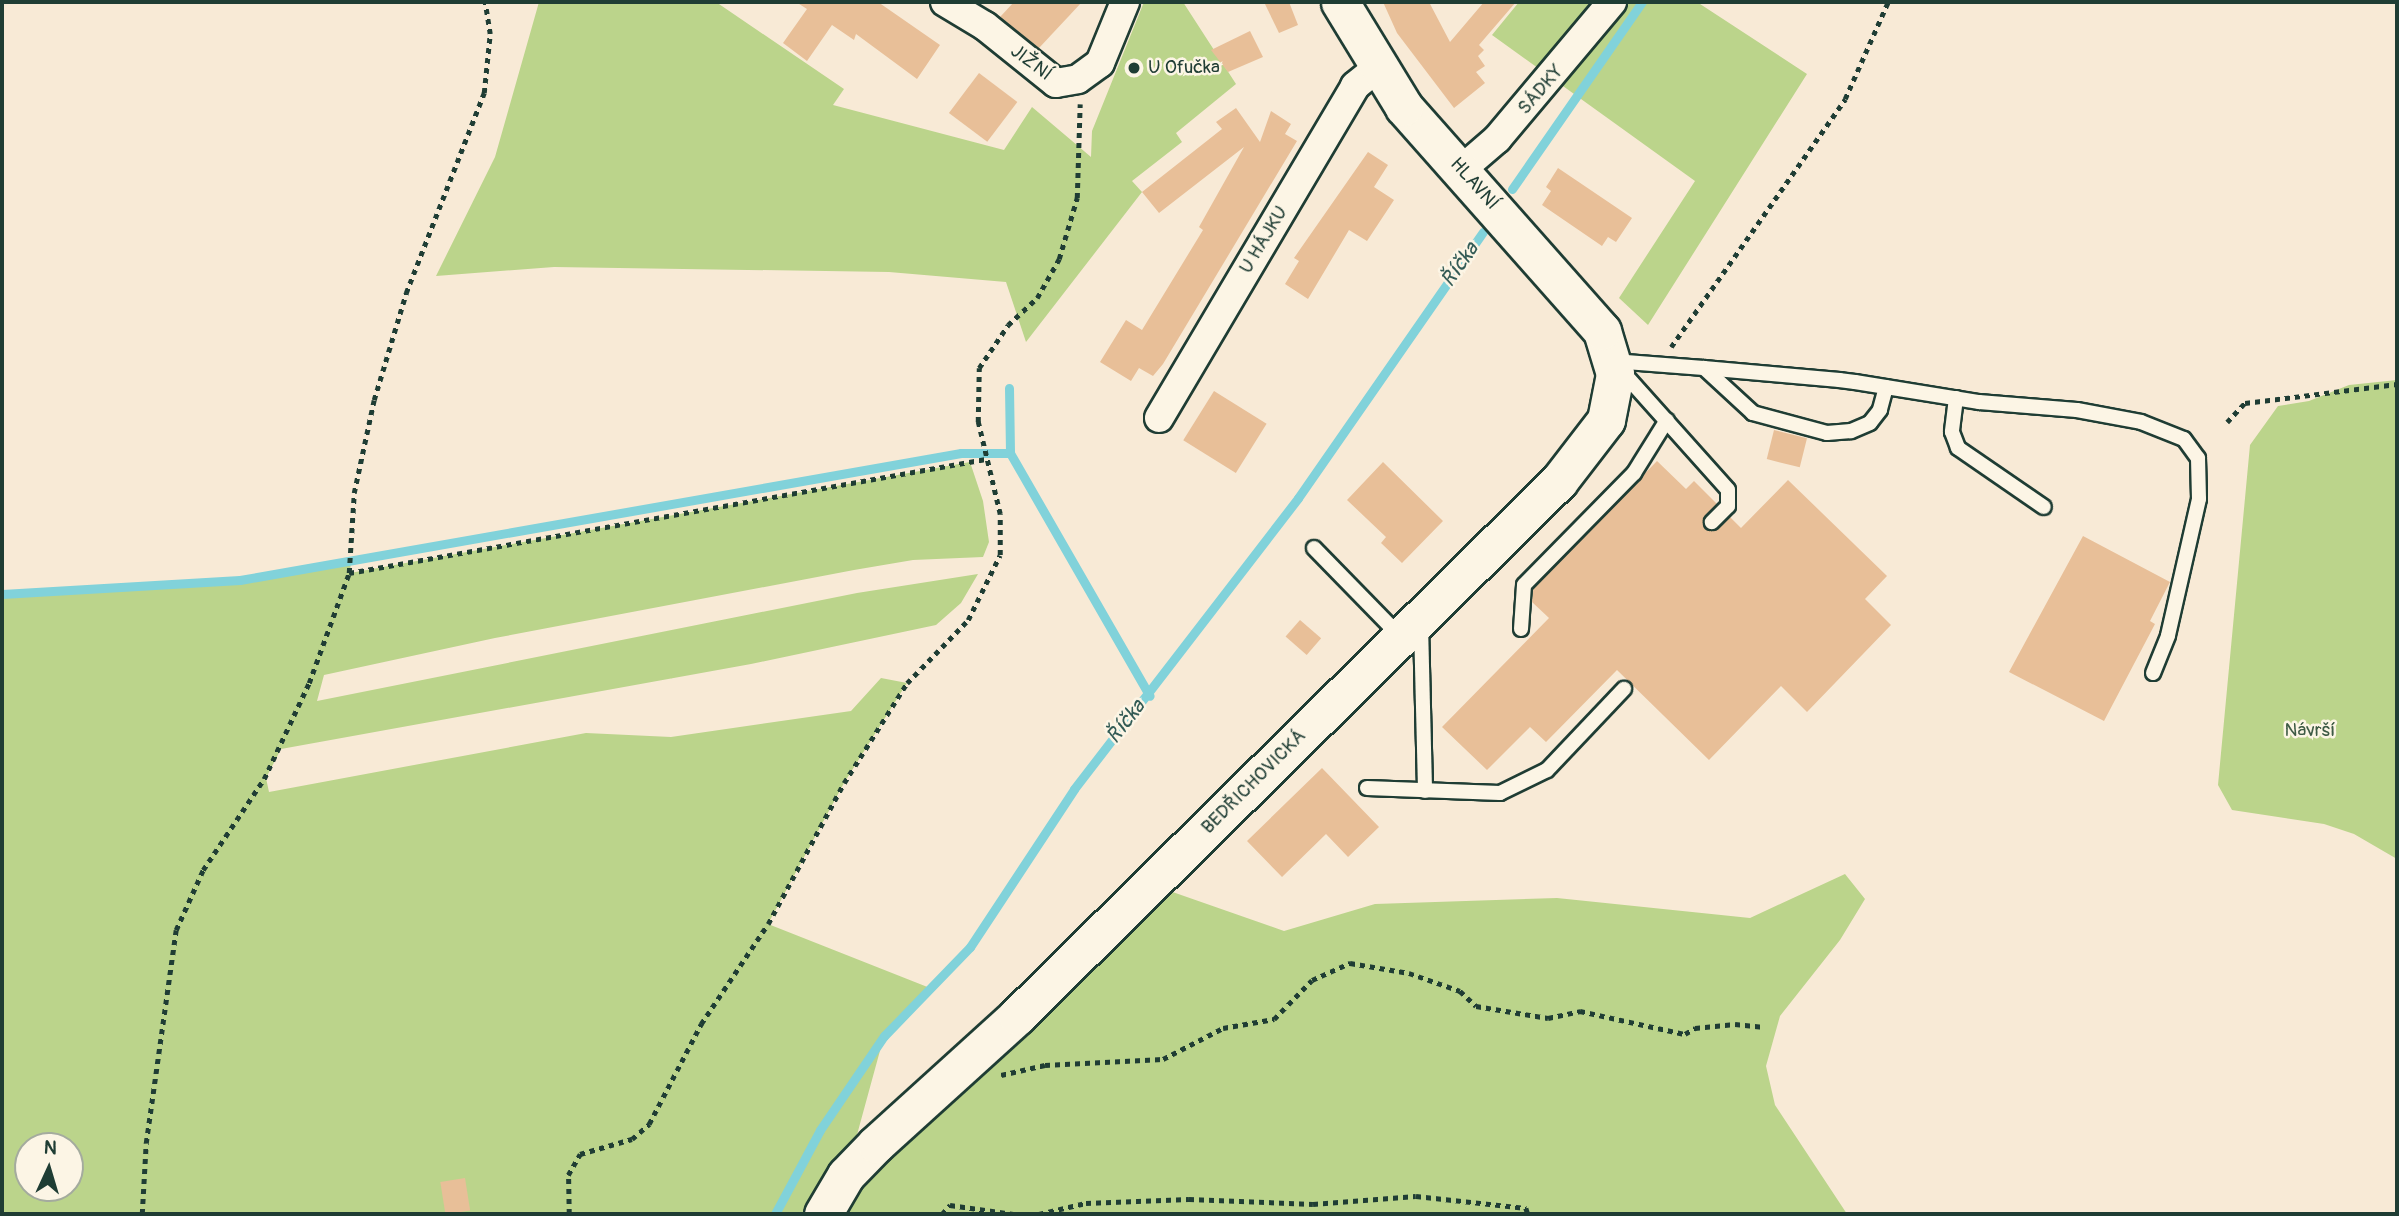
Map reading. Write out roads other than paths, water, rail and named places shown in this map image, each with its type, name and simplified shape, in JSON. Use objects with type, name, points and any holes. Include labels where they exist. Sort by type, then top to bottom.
[{"type":"street","name":"JIŽNÍ","points":[[945,2],[985,26],[1056,83],[1078,79],[1100,64],[1125,2]]},
{"type":"street","name":"HLAVNÍ","points":[[1340,2],[1377,68],[1461,170],[1590,314],[1613,361]]},
{"type":"street","name":"SÁDKY","points":[[1461,170],[1497,139],[1612,2]]},
{"type":"street","name":"U HÁJKU","points":[[1159,418],[1355,86],[1377,68]]},
{"type":"street","name":"BEDŘICHOVICKÁ","points":[[823,1214],[846,1175],[1017,1016],[1559,481],[1596,437],[1614,399],[1613,361]]},
{"type":"lane","points":[[1613,361],[1886,387],[2118,417],[2172,433],[2192,447],[2201,470],[2199,499],[2168,636],[2153,673]]},
{"type":"lane","points":[[1613,361],[1728,490],[1728,506],[1712,522]]},
{"type":"lane","points":[[1704,368],[1753,413],[1777,423],[1827,432],[1851,431],[1870,423],[1880,410],[1886,387]]},
{"type":"lane","points":[[1956,398],[1952,432],[1958,448],[2044,507]]},
{"type":"lane","points":[[1521,629],[1524,585],[1634,473],[1667,420]]},
{"type":"lane","points":[[1314,548],[1411,627],[1424,791]]},
{"type":"lane","points":[[1367,788],[1493,794],[1542,773],[1624,689]]},
{"type":"waterway","name":"Říčka","points":[[1512,189],[1642,2]]},
{"type":"waterway","name":"Říčka","points":[[775,1214],[820,1130],[884,1036],[970,947],[1074,789],[1298,498],[1483,232]]},
{"type":"waterway","points":[[1009,388],[1010,453],[1150,696]]},
{"type":"waterway","points":[[2,594],[240,580],[961,453],[1010,453]]},
{"type":"place","name":"U Ofučka","points":[[1134,68]]},
{"type":"park label","name":"Návrší","points":[[2310,731]]}]
